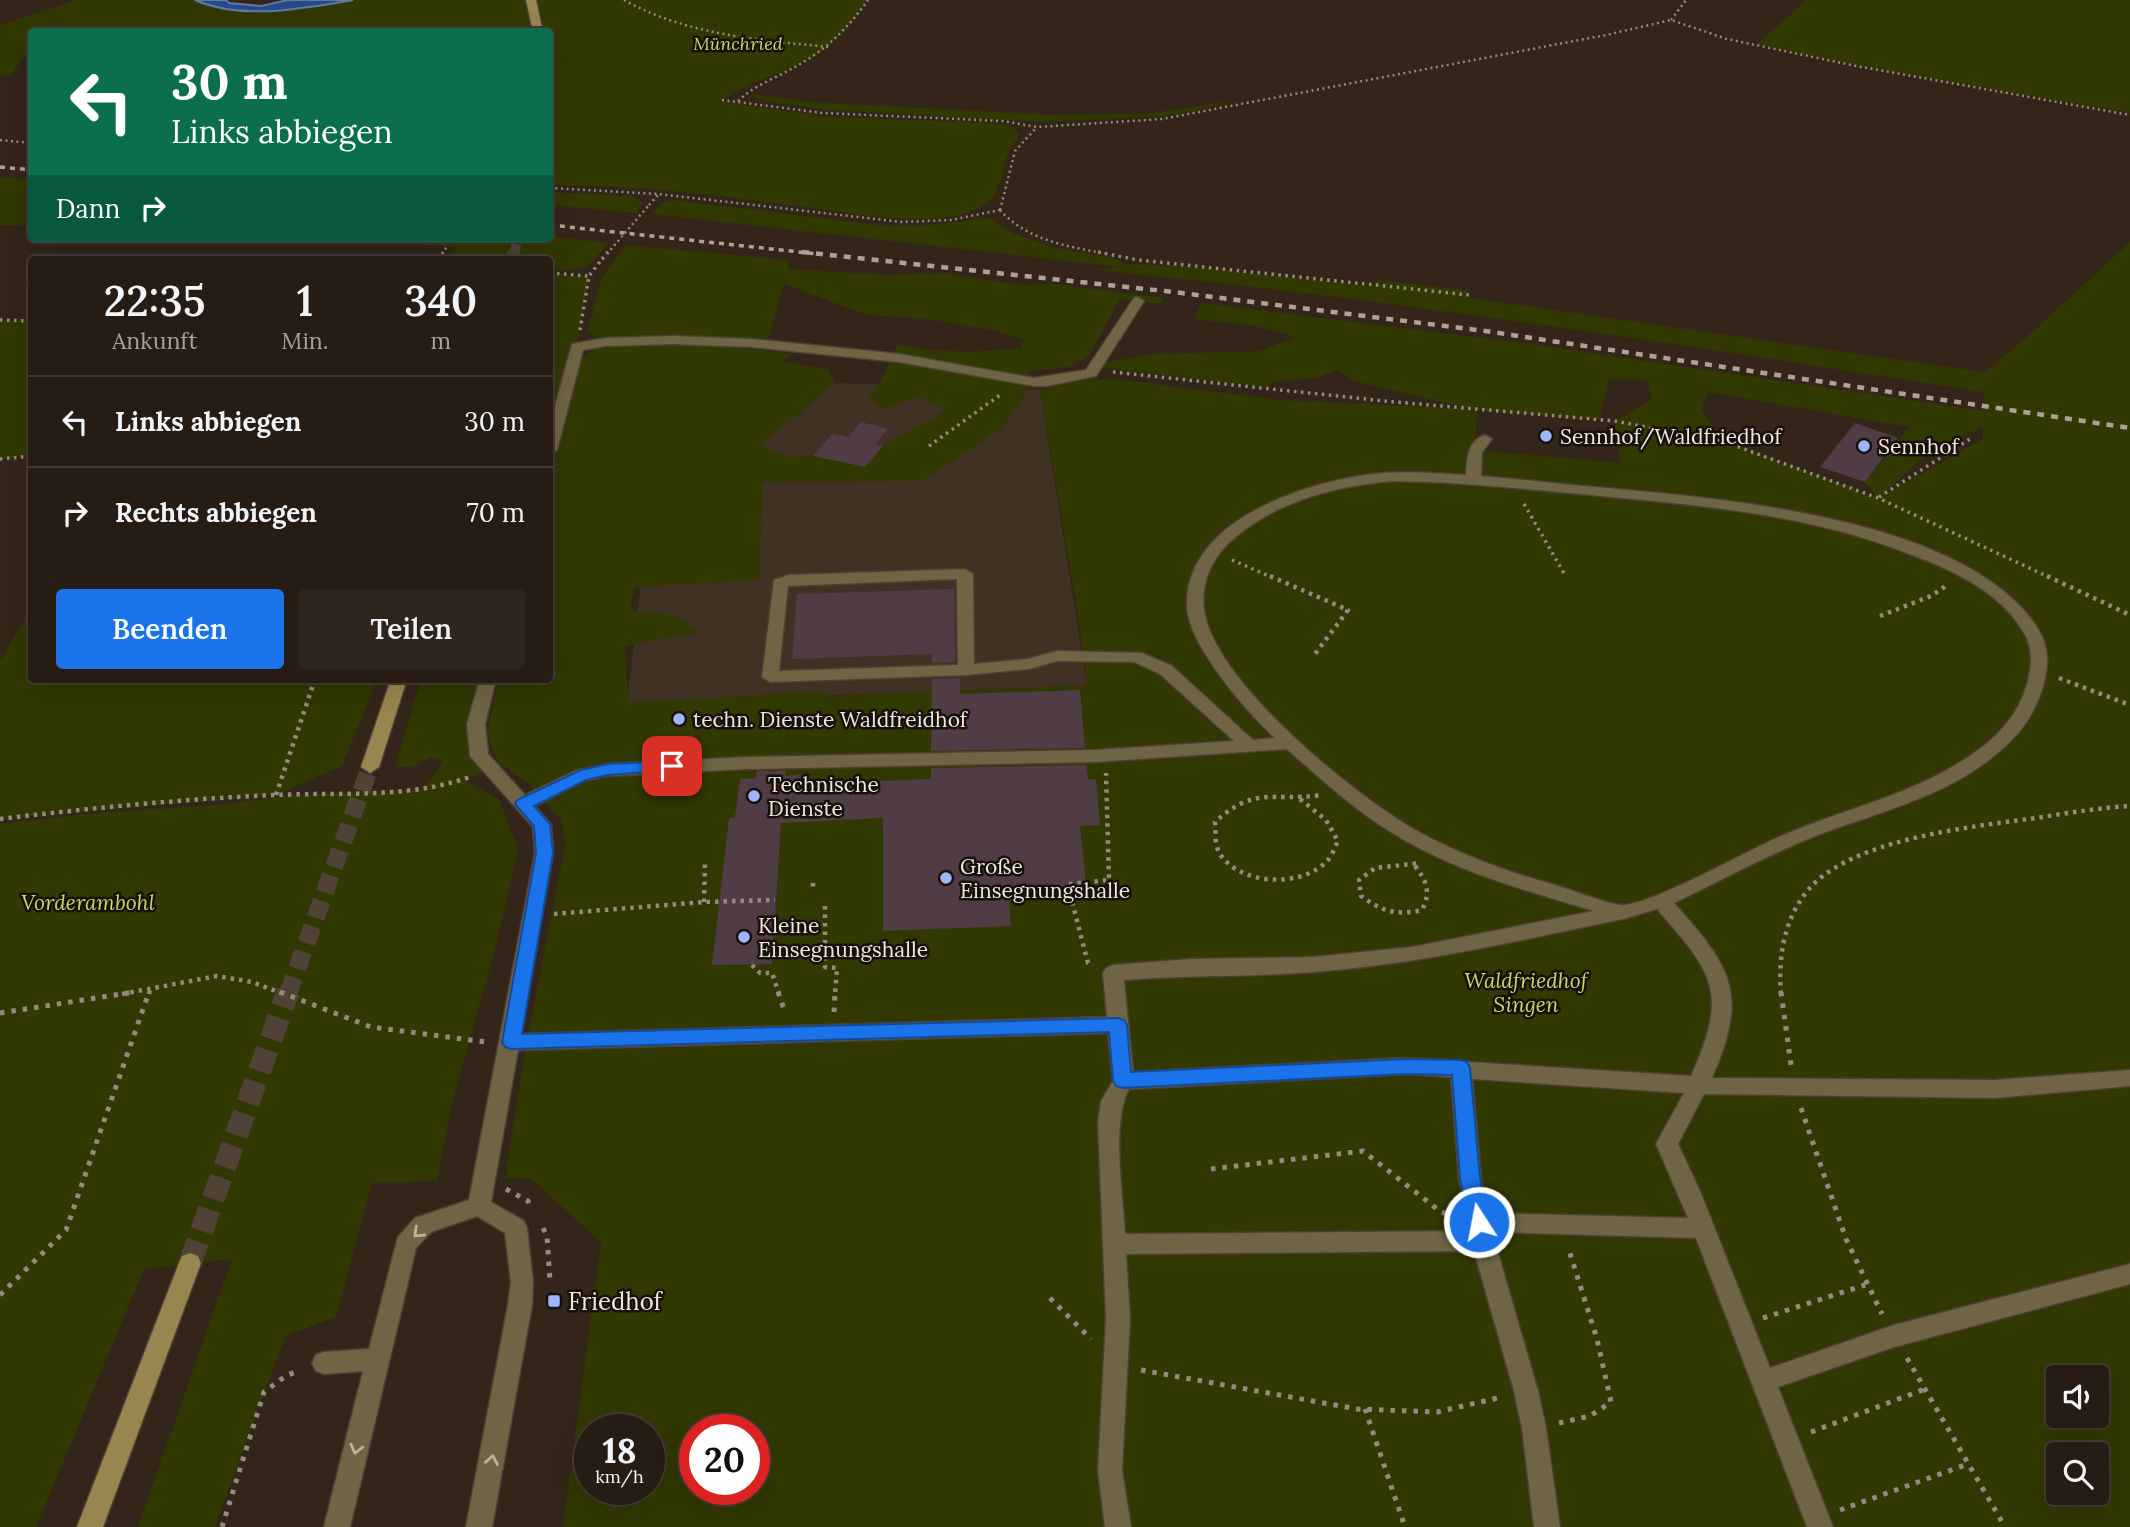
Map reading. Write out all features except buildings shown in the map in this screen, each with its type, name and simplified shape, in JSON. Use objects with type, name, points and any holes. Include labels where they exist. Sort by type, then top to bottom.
[{"type":"main road","points":[[531,0],[537,28]]},
{"type":"main road","points":[[370,767],[397,683]]},
{"type":"main road","points":[[90,1527],[190,1263]]},
{"type":"lane","points":[[553,439],[577,347],[606,342],[674,340],[751,342],[887,356],[1020,380],[1047,382],[1091,373],[1138,301]]},
{"type":"lane","points":[[1473,481],[1475,451],[1485,439]]},
{"type":"lane","points":[[1118,1527],[1110,1470],[1118,1319],[1109,1122],[1112,1101],[1123,1081],[1113,973],[1313,965],[1412,954],[1623,912],[1661,901],[1803,834],[1933,786],[1990,751],[2020,722],[2041,654],[2030,625],[1999,594],[1964,571],[1867,533],[1787,512],[1508,484],[1390,477],[1330,485],[1294,496],[1227,533],[1212,552],[1196,587],[1195,607],[1204,638],[1250,702],[1290,743],[1345,790],[1407,834],[1473,866],[1623,912]]},
{"type":"lane","points":[[966,670],[965,574],[789,580],[780,583],[770,677],[966,670],[1029,664],[1057,656],[1136,657],[1166,670],[1249,746]]},
{"type":"lane","points":[[479,1206],[544,853],[542,824],[479,756],[476,724],[487,683]]},
{"type":"lane","points":[[523,804],[581,775],[608,770],[746,763],[1104,755],[1290,743]]},
{"type":"lane","points":[[1661,901],[1704,951],[1721,981],[1723,1022],[1699,1084],[1667,1144],[1704,1228],[1818,1523]]},
{"type":"lane","points":[[511,1042],[1118,1025]]},
{"type":"lane","points":[[1123,1081],[1405,1066],[1738,1088],[1995,1088],[2130,1078]]},
{"type":"lane","points":[[1461,1068],[1470,1178],[1480,1232],[1526,1391],[1534,1428],[1547,1527]]},
{"type":"lane","points":[[337,1527],[406,1244],[423,1225],[479,1206],[516,1228],[522,1282],[480,1527]]},
{"type":"lane","points":[[1115,1244],[1480,1232],[1561,1225],[1704,1228]]},
{"type":"lane","points":[[1764,1381],[1894,1336],[2130,1274]]},
{"type":"lane","points":[[324,1363],[378,1359]]},
{"type":"path","points":[[624,0],[635,8],[712,33],[829,47]]},
{"type":"path","points":[[738,101],[746,93],[829,47],[868,0]]},
{"type":"path","points":[[1671,20],[1686,0]]},
{"type":"path","points":[[722,100],[823,113],[1003,121],[1037,127],[1185,116],[1606,35],[1671,20],[1727,39],[1856,66],[2130,115]]},
{"type":"path","points":[[1000,210],[1015,151],[1037,127]]},
{"type":"path","points":[[0,140],[28,144]]},
{"type":"path","points":[[553,188],[658,194],[902,222],[951,220],[1000,210]]},
{"type":"path","points":[[577,347],[589,276],[658,194]]},
{"type":"path","points":[[1000,210],[1013,224],[1037,237],[1063,246],[1138,260],[1469,295]]},
{"type":"path","points":[[441,256],[448,246]]},
{"type":"path","points":[[553,273],[589,276]]},
{"type":"path","points":[[0,320],[28,321]]},
{"type":"path","points":[[1091,373],[1118,373],[1384,401],[1615,421],[1726,442],[1878,498],[2130,615]]},
{"type":"path","points":[[929,446],[1020,380]]},
{"type":"path","points":[[1878,498],[1973,437]]},
{"type":"path","points":[[0,460],[28,456]]},
{"type":"path","points":[[1508,484],[1528,509],[1564,573]]},
{"type":"path","points":[[1212,552],[1348,610],[1315,654]]},
{"type":"path","points":[[1880,615],[1931,596],[1961,576],[1964,571]]},
{"type":"path","points":[[2038,670],[2130,705]]},
{"type":"path","points":[[276,795],[314,683]]},
{"type":"path","points":[[1069,884],[1109,880],[1104,755]]},
{"type":"path","points":[[0,819],[86,808],[276,795],[424,789],[464,780],[490,768]]},
{"type":"path","points":[[1300,799],[1326,820],[1338,841],[1328,861],[1302,877],[1268,879],[1238,870],[1219,853],[1215,822],[1237,804],[1275,796],[1300,799],[1345,790]]},
{"type":"path","points":[[1796,1088],[1780,1012],[1780,975],[1784,936],[1795,907],[1812,884],[1836,867],[1890,845],[1959,830],[2130,806]]},
{"type":"path","points":[[1415,866],[1428,881],[1430,898],[1422,910],[1407,914],[1379,911],[1361,896],[1359,880],[1367,870],[1391,864],[1415,866],[1444,852]]},
{"type":"path","points":[[704,902],[705,860]]},
{"type":"path","points":[[1070,894],[1088,963],[1113,973]]},
{"type":"path","points":[[533,916],[704,902],[775,900]]},
{"type":"path","points":[[825,906],[825,967],[837,968],[834,1034]]},
{"type":"path","points":[[752,965],[760,973],[772,973],[783,1001],[786,1021],[784,1035]]},
{"type":"path","points":[[0,1013],[150,990],[217,975],[252,982],[371,1027],[436,1037],[511,1042]]},
{"type":"path","points":[[0,1295],[66,1230],[150,990]]},
{"type":"path","points":[[1211,1168],[1363,1151],[1441,1213],[1480,1232]]},
{"type":"path","points":[[1534,1428],[1590,1416],[1611,1402],[1597,1339],[1561,1225]]},
{"type":"path","points":[[1742,1325],[1865,1284]]},
{"type":"path","points":[[1050,1298],[1116,1364],[1227,1387],[1365,1409],[1437,1412],[1526,1391]]},
{"type":"path","points":[[222,1527],[264,1392],[287,1375],[324,1363]]},
{"type":"path","points":[[1787,1441],[1925,1389]]},
{"type":"path","points":[[1365,1409],[1405,1527]]},
{"type":"path","points":[[1818,1523],[1968,1464]]},
{"type":"shaded area","points":[[835,383],[1040,390],[1087,686],[627,703],[653,482]]},
{"type":"green space","name":"Münchried","points":[[76,0],[195,0],[219,7],[289,9],[353,0],[868,0],[841,35],[824,50],[721,101],[819,116],[1004,124],[1014,127],[1019,137],[1007,155],[1000,183],[992,199],[965,213],[944,218],[896,219],[680,192],[553,185],[553,44],[557,36],[553,35],[553,28],[28,28],[28,53],[10,76],[0,75],[0,25]]},
{"type":"green space","points":[[1807,0],[2130,0],[2130,113],[1864,67],[1757,44]]},
{"type":"green space","points":[[753,94],[810,102],[1056,115],[1145,114],[1240,100],[1170,116],[1042,122],[829,110],[762,101],[754,98]]},
{"type":"green space","points":[[0,177],[28,180],[28,225],[0,225]]},
{"type":"green space","points":[[553,192],[632,196],[643,203],[635,213],[553,205]]},
{"type":"green space","name":"Waldfriedhof Singen","points":[[673,200],[878,225],[920,226],[991,218],[1015,234],[1051,247],[1118,259],[1126,264],[1182,266],[1371,286],[1376,280],[1467,290],[1470,298],[1985,372],[2130,242],[2130,1527],[563,1527],[574,1444],[574,1505],[665,1505],[665,1414],[578,1414],[601,1242],[531,1179],[505,1178],[527,1042],[565,845],[561,820],[528,783],[498,762],[487,732],[498,683],[553,683],[553,459],[577,364],[599,348],[622,344],[720,346],[793,354],[782,362],[828,369],[835,383],[760,446],[788,457],[813,456],[865,467],[883,446],[947,410],[919,397],[884,409],[869,399],[887,369],[897,345],[944,351],[989,351],[1021,348],[1023,340],[993,330],[929,319],[867,315],[784,284],[768,339],[649,336],[596,338],[588,331],[601,279],[626,245],[790,260],[788,269],[890,275],[943,273],[1021,285],[1054,284],[1164,298],[1161,304],[1120,299],[1089,356],[1068,367],[1027,371],[1034,382],[1000,430],[923,481],[762,482],[760,580],[634,587],[630,610],[675,616],[700,632],[625,646],[628,703],[824,691],[824,696],[1087,685],[1080,625],[1040,390],[1084,380],[1114,379],[1279,400],[1471,409],[1354,381],[1338,370],[1315,378],[1273,382],[1269,387],[1085,366],[1152,354],[1261,351],[1296,337],[1256,326],[1194,319],[1201,303],[1523,343],[1984,411],[1984,392],[1429,309],[1095,270],[1121,267],[652,214],[661,203]],"holes":[[[1609,379],[1648,380],[1651,400],[1615,421],[1620,463],[1475,450],[1477,410],[1599,420]],[[1708,392],[1909,427],[1865,482],[1877,497],[1726,442],[1701,411]],[[1983,427],[1983,439],[1882,496],[1925,455]]]},
{"type":"green space","points":[[553,236],[608,243],[584,267],[562,270],[553,269],[553,256],[450,256],[455,247],[391,242],[553,242]]},
{"type":"green space","points":[[553,273],[589,277],[577,347],[553,439]]},
{"type":"green space","points":[[0,320],[28,321],[28,456],[0,459]]},
{"type":"green space","points":[[28,613],[28,683],[375,683],[342,766],[276,795],[0,819],[0,661]]},
{"type":"green space","name":"Vorderambohl","points":[[420,683],[487,683],[476,724],[490,768],[464,780],[499,799],[518,849],[497,942],[451,1107],[437,1181],[372,1183],[336,1317],[286,1335],[215,1527],[138,1527],[232,1259],[144,1269],[36,1527],[0,1527],[0,824],[86,814],[217,805],[302,794],[424,789],[443,761],[431,758],[414,766],[395,767]]},
{"type":"water","points":[[195,0],[226,0],[229,3],[261,6],[288,0],[353,0],[294,9],[253,11],[233,10]]},
{"type":"tunnel","points":[[514,254],[517,242]]},
{"type":"tunnel","points":[[514,256],[515,252]]},
{"type":"tunnel","points":[[288,994],[370,767]]},
{"type":"tunnel","points":[[190,1263],[288,992]]},
{"type":"railway","points":[[0,167],[28,170]]},
{"type":"railway","points":[[553,225],[818,254]]},
{"type":"railway","points":[[802,252],[1165,291],[1485,331],[2130,428]]},
{"type":"place","name":"Sennhof/Waldfriedhof","points":[[1546,436]]},
{"type":"place","name":"Sennhof","points":[[1864,446]]},
{"type":"place","name":"techn. Dienste Waldfreidhof","points":[[679,719]]},
{"type":"place","name":"Technische Dienste","points":[[754,796]]},
{"type":"place","name":"Große Einsegnungshalle","points":[[946,878]]},
{"type":"place","name":"Kleine Einsegnungshalle","points":[[744,937]]},
{"type":"place","name":"Friedhof","points":[[554,1301]]},
{"type":"route","points":[[672,766],[608,770],[581,775],[523,804],[542,824],[544,853],[511,1042],[1118,1025],[1123,1081],[1405,1066],[1461,1068],[1470,1178],[1479,1222]]}]
